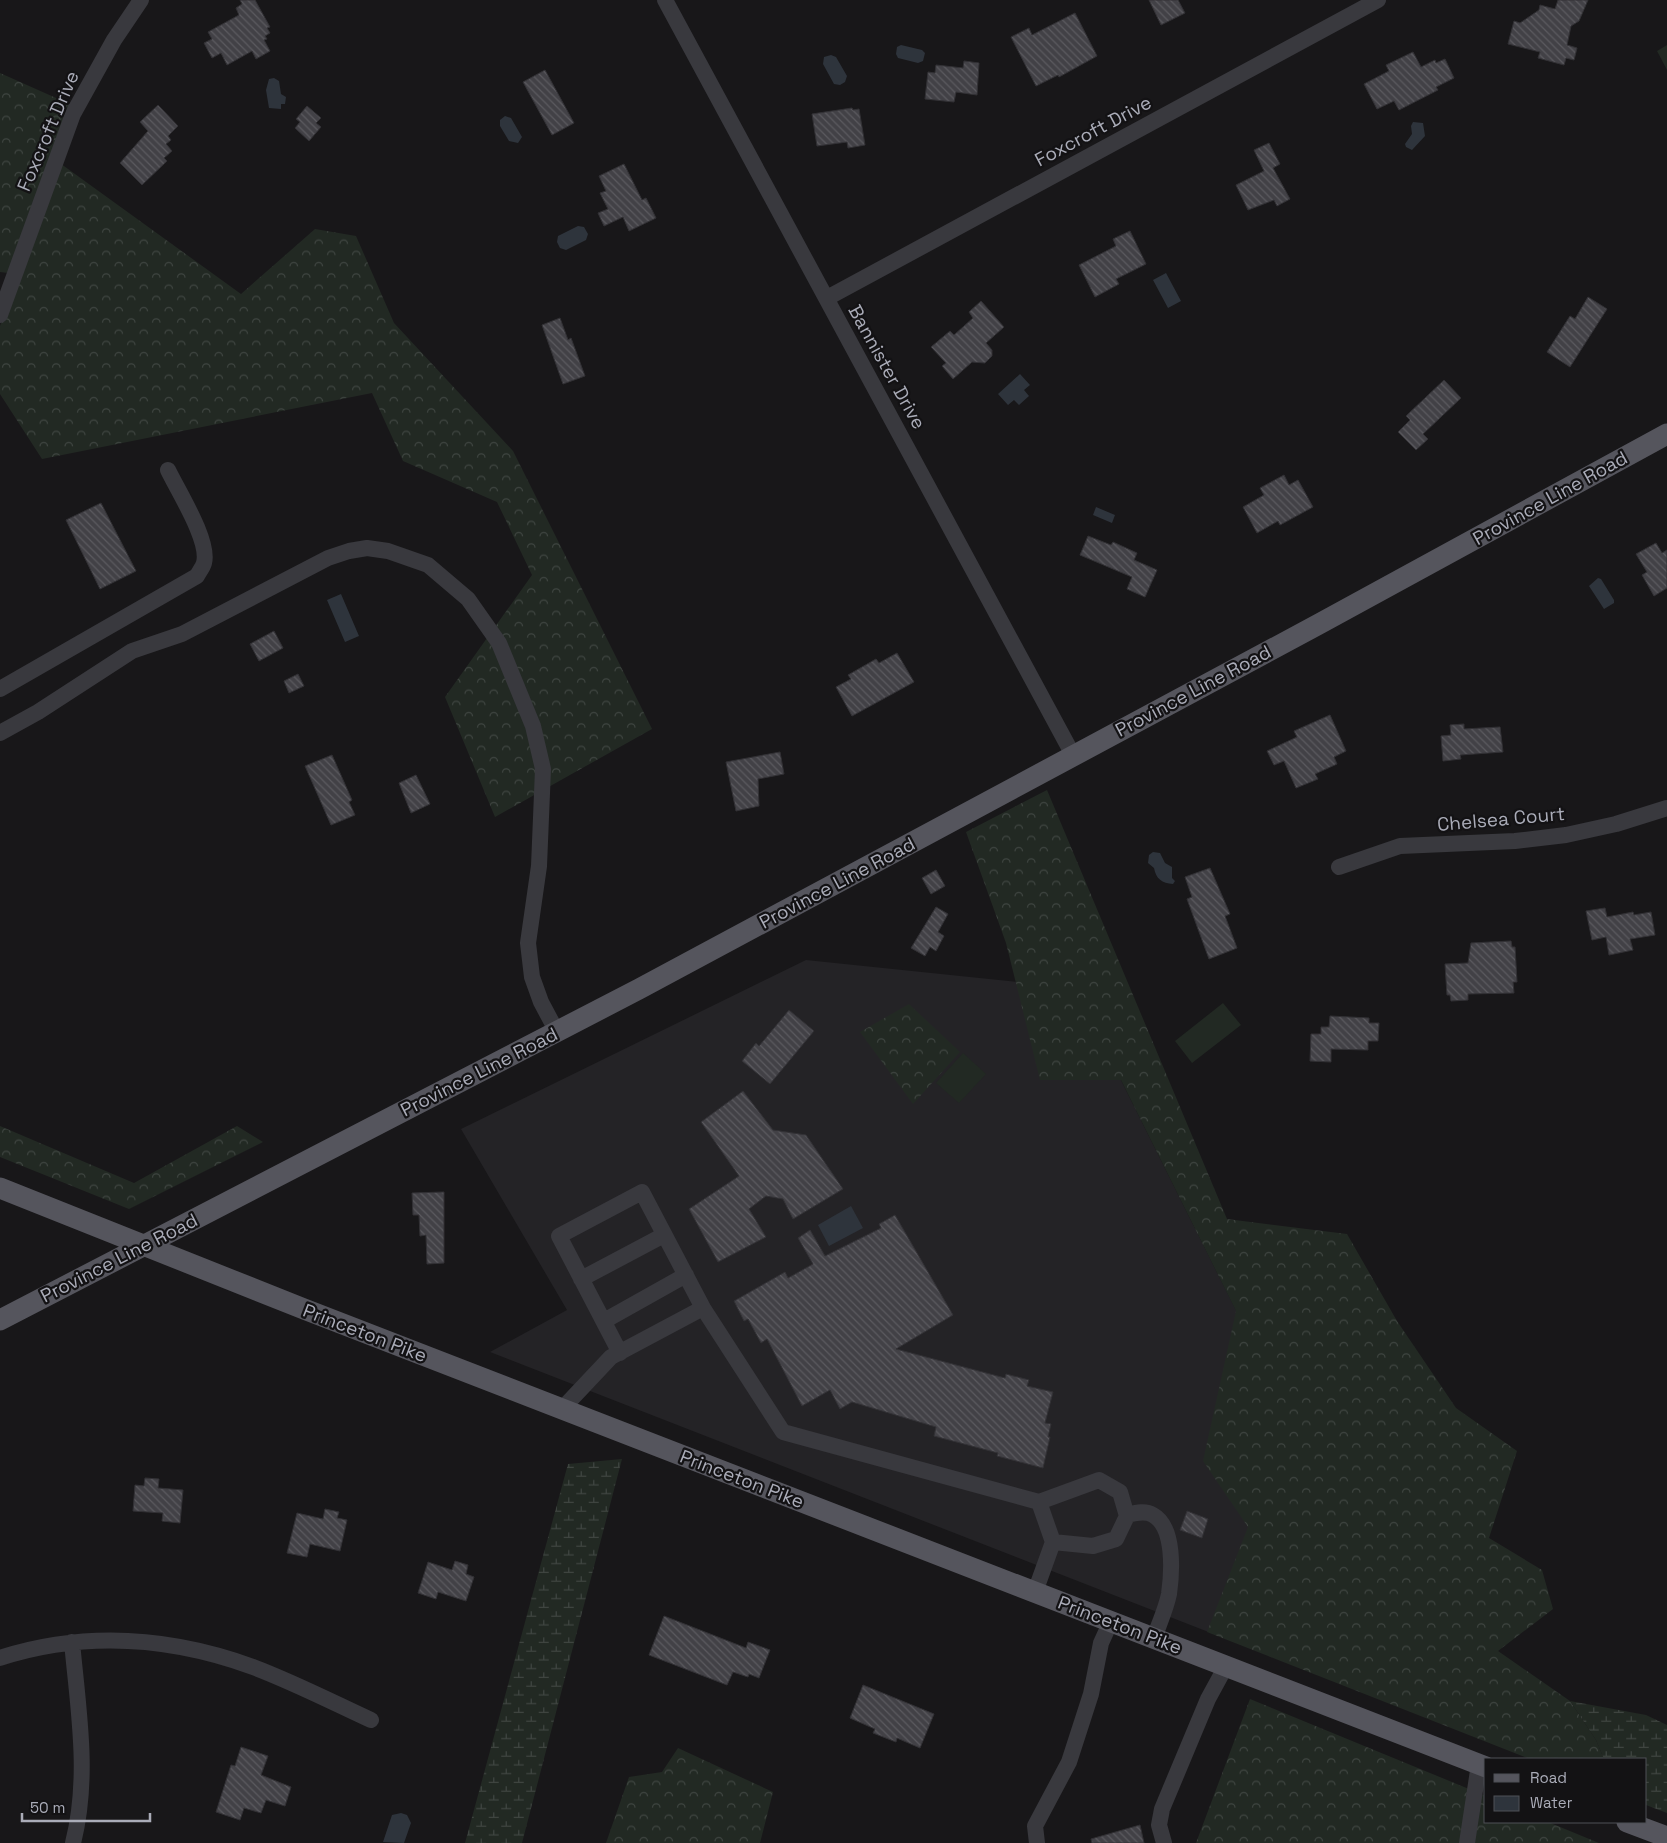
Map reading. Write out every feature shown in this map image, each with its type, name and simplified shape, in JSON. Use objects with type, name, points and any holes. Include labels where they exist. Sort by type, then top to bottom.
[{"type":"main road","name":"Province Line Road","points":[[0,1320],[557,1032],[863,869],[1073,754],[1319,624],[1667,434]]},
{"type":"main road","name":"Princeton Pike","points":[[0,1188],[562,1409],[1482,1765]]},
{"type":"main road","points":[[1630,1823],[1667,1837]]},
{"type":"street","name":"Foxcroft Drive","points":[[0,315],[73,114],[109,47],[141,0]]},
{"type":"street","name":"Bannister Drive","points":[[665,0],[1073,754]]},
{"type":"street","name":"Foxcroft Drive","points":[[827,298],[1378,0]]},
{"type":"street","points":[[0,689],[197,576],[204,563],[204,549],[200,530],[168,470]]},
{"type":"street","points":[[0,733],[38,712],[132,650],[182,634],[328,558],[348,551],[367,548],[388,551],[428,565],[468,599],[499,643],[533,726],[540,750],[544,794],[539,866],[528,942],[532,977],[541,1002],[557,1032]]},
{"type":"street","name":"Chelsea Court","points":[[1339,867],[1400,846],[1515,842],[1566,835],[1616,824],[1667,808]]},
{"type":"street","points":[[620,1353],[559,1236],[642,1192],[703,1308],[783,1432],[1039,1502],[1099,1480],[1120,1492],[1127,1515],[1116,1539],[1093,1546],[1053,1542]]},
{"type":"street","points":[[581,1279],[664,1235]]},
{"type":"street","points":[[604,1321],[686,1275]]},
{"type":"street","points":[[562,1409],[611,1357],[703,1308]]},
{"type":"street","points":[[1035,1592],[1053,1542],[1039,1502]]},
{"type":"street","points":[[1127,1515],[1144,1512],[1154,1515],[1165,1530],[1171,1553],[1168,1596],[1154,1638]]},
{"type":"street","points":[[1037,1843],[1035,1826],[1069,1762],[1091,1694],[1101,1642],[1112,1622]]},
{"type":"street","points":[[0,1658],[72,1642],[113,1640],[186,1647],[255,1668],[371,1720]]},
{"type":"street","points":[[72,1642],[83,1760],[82,1792],[73,1843]]},
{"type":"street","points":[[1164,1843],[1159,1825],[1162,1809],[1208,1699],[1226,1666]]},
{"type":"street","points":[[1467,1843],[1482,1765]]},
{"type":"shaded area","points":[[806,960],[1075,988],[1347,1533],[1288,1663],[490,1352],[567,1310],[461,1129]]},
{"type":"green space","points":[[1667,45],[1667,70],[1657,51]]},
{"type":"green space","points":[[0,73],[74,106],[57,161],[241,294],[315,229],[356,236],[394,323],[513,451],[652,729],[495,817],[445,697],[532,575],[497,502],[403,461],[372,393],[42,459],[0,394],[0,326],[17,274],[0,272]]},
{"type":"green space","points":[[1047,790],[1227,1219],[1347,1234],[1397,1321],[1456,1408],[1517,1451],[1489,1538],[1542,1570],[1553,1609],[1498,1651],[1570,1701],[1596,1740],[1604,1758],[1527,1758],[1207,1632],[1248,1527],[1203,1461],[1236,1311],[1121,1080],[1040,1080],[1006,943],[966,832]]},
{"type":"green space","points":[[1223,1003],[1241,1025],[1192,1063],[1175,1041]]},
{"type":"green space","points":[[909,1004],[960,1052],[913,1104],[860,1032]]},
{"type":"green space","points":[[963,1053],[986,1074],[959,1103],[936,1083]]},
{"type":"green space","points":[[0,1126],[134,1183],[237,1126],[263,1142],[129,1209],[0,1157]]},
{"type":"green space","points":[[622,1459],[522,1843],[465,1843],[568,1464]]},
{"type":"green space","points":[[1250,1699],[1484,1795],[1484,1823],[1550,1823],[1599,1843],[1196,1843]]},
{"type":"green space","points":[[1570,1701],[1646,1715],[1667,1725],[1667,1813],[1647,1805],[1647,1758],[1604,1758],[1596,1740]]},
{"type":"green space","points":[[678,1748],[773,1792],[760,1843],[606,1843],[629,1777],[662,1772]]},
{"type":"water","points":[[901,45],[922,50],[925,53],[923,61],[918,63],[898,58],[896,54],[897,47]]},
{"type":"water","points":[[831,55],[836,57],[847,76],[845,82],[840,85],[834,84],[823,64],[824,57]]},
{"type":"water","points":[[274,78],[279,81],[281,94],[286,97],[285,104],[281,104],[281,109],[269,108],[266,90],[269,79]]},
{"type":"water","points":[[505,116],[511,118],[522,137],[518,143],[509,141],[500,126],[500,120]]},
{"type":"water","points":[[1413,122],[1423,123],[1425,136],[1412,150],[1406,147],[1405,144],[1412,134],[1411,126]]},
{"type":"water","points":[[578,226],[584,227],[588,234],[586,240],[566,250],[560,248],[557,242],[558,236]]},
{"type":"water","points":[[1166,273],[1181,301],[1168,308],[1153,280]]},
{"type":"water","points":[[1020,374],[1030,385],[1024,390],[1029,396],[1019,405],[1014,400],[1008,405],[998,394]]},
{"type":"water","points":[[1096,507],[1115,515],[1112,523],[1093,515]]},
{"type":"water","points":[[1598,578],[1601,579],[1614,600],[1614,603],[1604,609],[1589,586]]},
{"type":"water","points":[[341,594],[359,636],[345,642],[327,600]]},
{"type":"water","points":[[1153,852],[1160,853],[1165,863],[1172,867],[1172,878],[1175,881],[1173,884],[1160,880],[1154,868],[1148,863],[1149,855]]},
{"type":"water","points":[[851,1206],[863,1228],[829,1246],[818,1225]]},
{"type":"water","points":[[401,1813],[407,1815],[411,1823],[404,1843],[383,1842],[392,1815]]},
{"type":"building","points":[[240,0],[255,0],[270,27],[267,28],[270,33],[265,36],[267,39],[264,40],[270,51],[256,59],[252,51],[227,65],[221,53],[212,58],[204,43],[212,39],[208,32],[239,15],[236,8],[242,4]]},
{"type":"building","points":[[1149,0],[1178,0],[1185,13],[1161,25]]},
{"type":"building","points":[[1558,0],[1588,0],[1579,21],[1571,26],[1567,45],[1577,48],[1574,60],[1566,58],[1564,65],[1538,58],[1540,52],[1508,44],[1514,21],[1520,23],[1539,10],[1540,5],[1555,9]]},
{"type":"building","points":[[1075,13],[1097,56],[1059,77],[1058,75],[1036,86],[1011,37],[1029,28],[1032,35]]},
{"type":"building","points":[[1413,52],[1421,67],[1435,60],[1436,63],[1445,59],[1454,78],[1436,87],[1438,90],[1399,110],[1394,101],[1377,109],[1364,84],[1389,71],[1386,65]]},
{"type":"building","points":[[964,61],[979,63],[977,95],[956,92],[954,102],[925,99],[928,72],[935,73],[936,65],[963,68]]},
{"type":"building","points":[[545,70],[574,123],[552,135],[523,82]]},
{"type":"building","points":[[158,105],[178,126],[168,136],[171,140],[166,144],[172,151],[164,158],[167,161],[142,185],[120,163],[148,131],[140,122]]},
{"type":"building","points":[[307,106],[321,118],[316,123],[321,127],[309,141],[295,128],[300,122],[296,119]]},
{"type":"building","points":[[852,108],[853,110],[859,109],[865,145],[848,148],[847,142],[817,146],[812,114]]},
{"type":"building","points":[[1269,143],[1280,164],[1273,168],[1290,199],[1277,206],[1274,200],[1248,210],[1236,185],[1264,171],[1254,150]]},
{"type":"building","points":[[624,164],[642,200],[646,198],[656,218],[629,231],[623,217],[604,226],[598,213],[608,209],[600,193],[606,191],[599,176]]},
{"type":"building","points":[[1130,231],[1146,264],[1116,279],[1119,284],[1095,297],[1079,265],[1116,246],[1113,239]]},
{"type":"building","points":[[1588,297],[1607,309],[1570,367],[1547,352],[1570,316],[1575,319]]},
{"type":"building","points":[[981,301],[1004,327],[986,343],[992,350],[992,356],[985,363],[972,362],[953,379],[942,366],[946,363],[931,347],[950,331],[954,335],[973,318],[969,312]]},
{"type":"building","points":[[560,318],[568,340],[571,338],[585,376],[563,384],[542,325]]},
{"type":"building","points":[[1444,380],[1461,398],[1423,434],[1428,439],[1416,450],[1398,432],[1410,420],[1406,416]]},
{"type":"building","points":[[1284,475],[1289,485],[1298,480],[1313,507],[1280,525],[1278,521],[1257,533],[1243,507],[1264,495],[1260,488]]},
{"type":"building","points":[[101,503],[136,571],[100,589],[66,520]]},
{"type":"building","points":[[1088,536],[1111,545],[1113,542],[1137,553],[1134,560],[1157,570],[1145,597],[1127,589],[1132,577],[1080,555]]},
{"type":"building","points":[[1656,543],[1662,553],[1667,550],[1667,588],[1654,596],[1642,575],[1647,572],[1636,554]]},
{"type":"building","points":[[274,631],[283,648],[259,661],[250,644]]},
{"type":"building","points":[[897,653],[914,682],[852,716],[836,687],[851,679],[848,675],[876,659],[879,663]]},
{"type":"building","points":[[298,674],[304,686],[289,693],[284,681]]},
{"type":"building","points":[[1330,715],[1346,751],[1334,757],[1337,764],[1315,774],[1318,779],[1296,788],[1284,761],[1274,765],[1267,751],[1297,737],[1294,731]]},
{"type":"building","points":[[1464,724],[1464,729],[1500,727],[1503,752],[1460,755],[1461,759],[1443,761],[1441,736],[1451,735],[1450,725]]},
{"type":"building","points":[[780,752],[784,774],[758,779],[759,806],[736,811],[726,762]]},
{"type":"building","points":[[332,755],[352,800],[349,802],[355,815],[331,825],[305,766]]},
{"type":"building","points":[[416,775],[430,804],[411,813],[399,783]]},
{"type":"building","points":[[1210,868],[1230,914],[1225,916],[1237,948],[1209,959],[1187,899],[1192,897],[1185,877]]},
{"type":"building","points":[[936,870],[945,886],[931,894],[922,878]]},
{"type":"building","points":[[936,907],[948,914],[938,932],[944,936],[936,951],[930,947],[925,956],[911,948]]},
{"type":"building","points":[[1605,908],[1607,917],[1633,912],[1634,915],[1651,912],[1655,935],[1630,939],[1633,950],[1609,955],[1606,937],[1592,940],[1586,911]]},
{"type":"building","points":[[1511,941],[1512,947],[1515,947],[1517,982],[1513,982],[1514,993],[1468,994],[1468,1000],[1451,1001],[1450,995],[1447,995],[1445,964],[1468,963],[1471,943]]},
{"type":"building","points":[[789,1010],[814,1031],[770,1084],[742,1061],[756,1043],[759,1046]]},
{"type":"building","points":[[1330,1016],[1369,1018],[1369,1023],[1379,1023],[1378,1041],[1368,1041],[1368,1050],[1331,1049],[1331,1062],[1310,1061],[1311,1034],[1321,1034],[1321,1027],[1329,1027]]},
{"type":"building","points":[[743,1091],[773,1130],[806,1135],[843,1189],[793,1219],[783,1199],[766,1196],[749,1209],[766,1237],[718,1262],[689,1209],[739,1176],[701,1122]]},
{"type":"building","points":[[444,1192],[444,1263],[427,1264],[426,1235],[420,1236],[419,1215],[413,1215],[412,1193]]},
{"type":"building","points":[[895,1215],[953,1315],[896,1349],[1005,1378],[1006,1374],[1029,1380],[1027,1386],[1053,1392],[1045,1423],[1051,1424],[1043,1468],[997,1456],[998,1453],[934,1436],[936,1427],[852,1402],[840,1409],[830,1390],[802,1406],[767,1339],[761,1343],[748,1319],[744,1321],[734,1301],[785,1272],[788,1278],[813,1264],[798,1238],[810,1230],[825,1256],[881,1228],[879,1224]]},
{"type":"building","points":[[145,1478],[159,1479],[158,1488],[183,1490],[180,1523],[162,1521],[163,1513],[133,1511],[135,1485],[144,1486]]},
{"type":"building","points":[[325,1509],[339,1512],[337,1518],[347,1520],[340,1551],[310,1544],[307,1557],[287,1553],[297,1513],[323,1519]]},
{"type":"building","points":[[1187,1511],[1208,1519],[1202,1538],[1180,1530]]},
{"type":"building","points":[[455,1561],[468,1565],[466,1574],[474,1577],[466,1601],[438,1592],[436,1599],[418,1593],[428,1562],[452,1570]]},
{"type":"building","points":[[664,1616],[746,1648],[748,1642],[770,1650],[759,1678],[749,1674],[748,1677],[733,1672],[727,1685],[649,1655]]},
{"type":"building","points":[[863,1685],[934,1714],[920,1748],[897,1738],[896,1742],[873,1733],[875,1729],[850,1718]]},
{"type":"building","points":[[241,1747],[268,1756],[261,1775],[291,1787],[285,1806],[266,1800],[261,1813],[244,1808],[240,1820],[216,1812],[231,1765],[235,1766]]},
{"type":"building","points":[[1140,1825],[1144,1843],[1092,1843],[1091,1839]]}]
